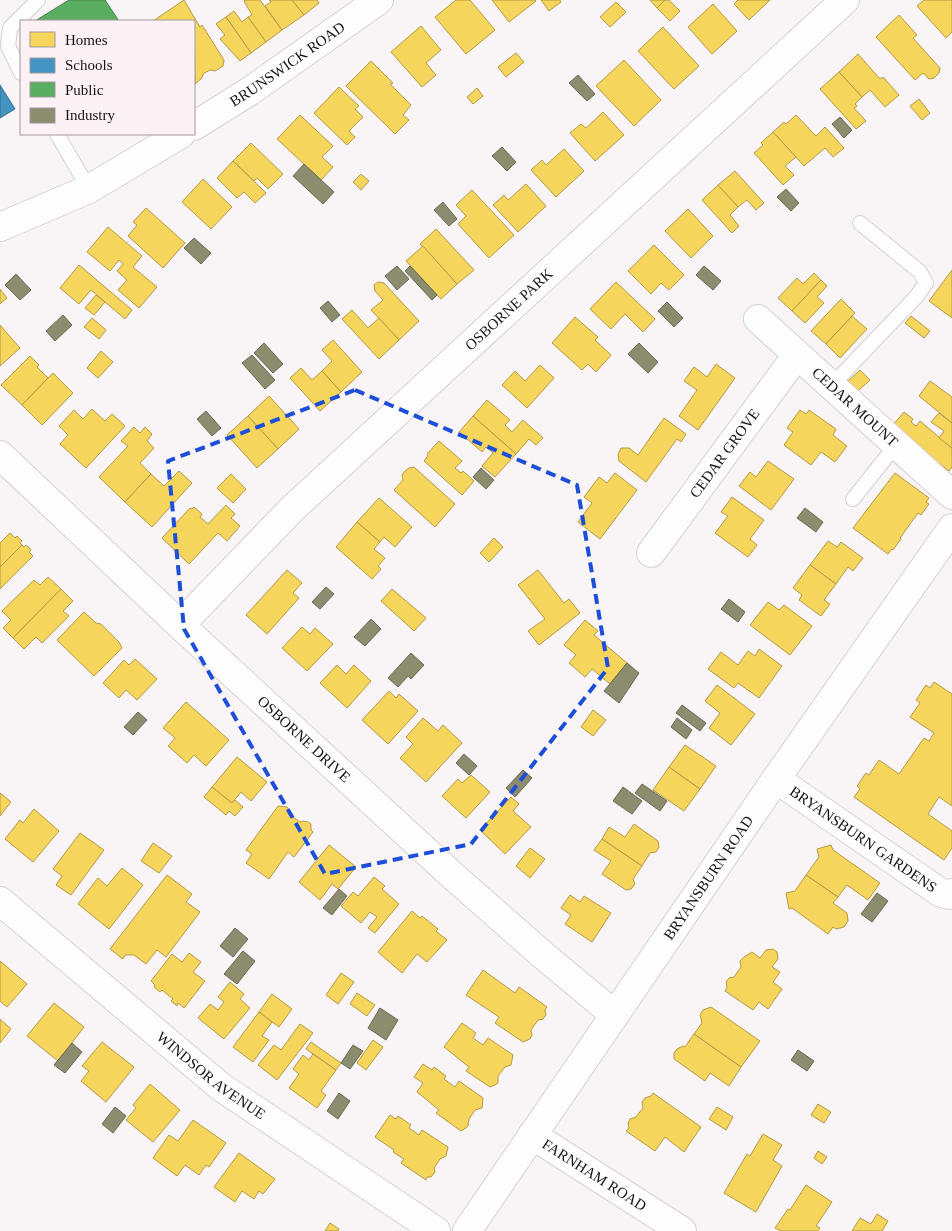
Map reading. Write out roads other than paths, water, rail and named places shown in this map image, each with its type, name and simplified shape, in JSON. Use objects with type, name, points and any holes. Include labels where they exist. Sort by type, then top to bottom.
[{"type":"street","name":"BRUNSWICK ROAD","points":[[195,125],[250,91],[379,0]]},
{"type":"street","name":"OSBORNE PARK","points":[[180,625],[292,509],[845,0]]},
{"type":"street","points":[[0,226],[89,189],[179,135]]},
{"type":"street","name":"CEDAR MOUNT","points":[[758,319],[952,495]]},
{"type":"street","name":"CEDAR GROVE","points":[[651,552],[797,355]]},
{"type":"street","name":"OSBORNE DRIVE","points":[[0,455],[180,625],[452,876],[615,1015]]},
{"type":"street","name":"BRYANSBURN ROAD","points":[[467,1231],[776,779],[952,528]]},
{"type":"street","name":"BRYANSBURN GARDENS","points":[[776,779],[941,893],[952,893]]},
{"type":"street","name":"WINDSOR AVENUE","points":[[0,901],[221,1087],[436,1231]]},
{"type":"street","name":"FARNHAM ROAD","points":[[532,1135],[682,1231]]},
{"type":"lane","points":[[20,72],[8,46],[10,28],[38,0]]},
{"type":"lane","points":[[58,135],[89,189]]},
{"type":"lane","points":[[831,386],[916,297],[926,283],[920,272],[860,223]]},
{"type":"lane","points":[[854,499],[896,445]]}]
